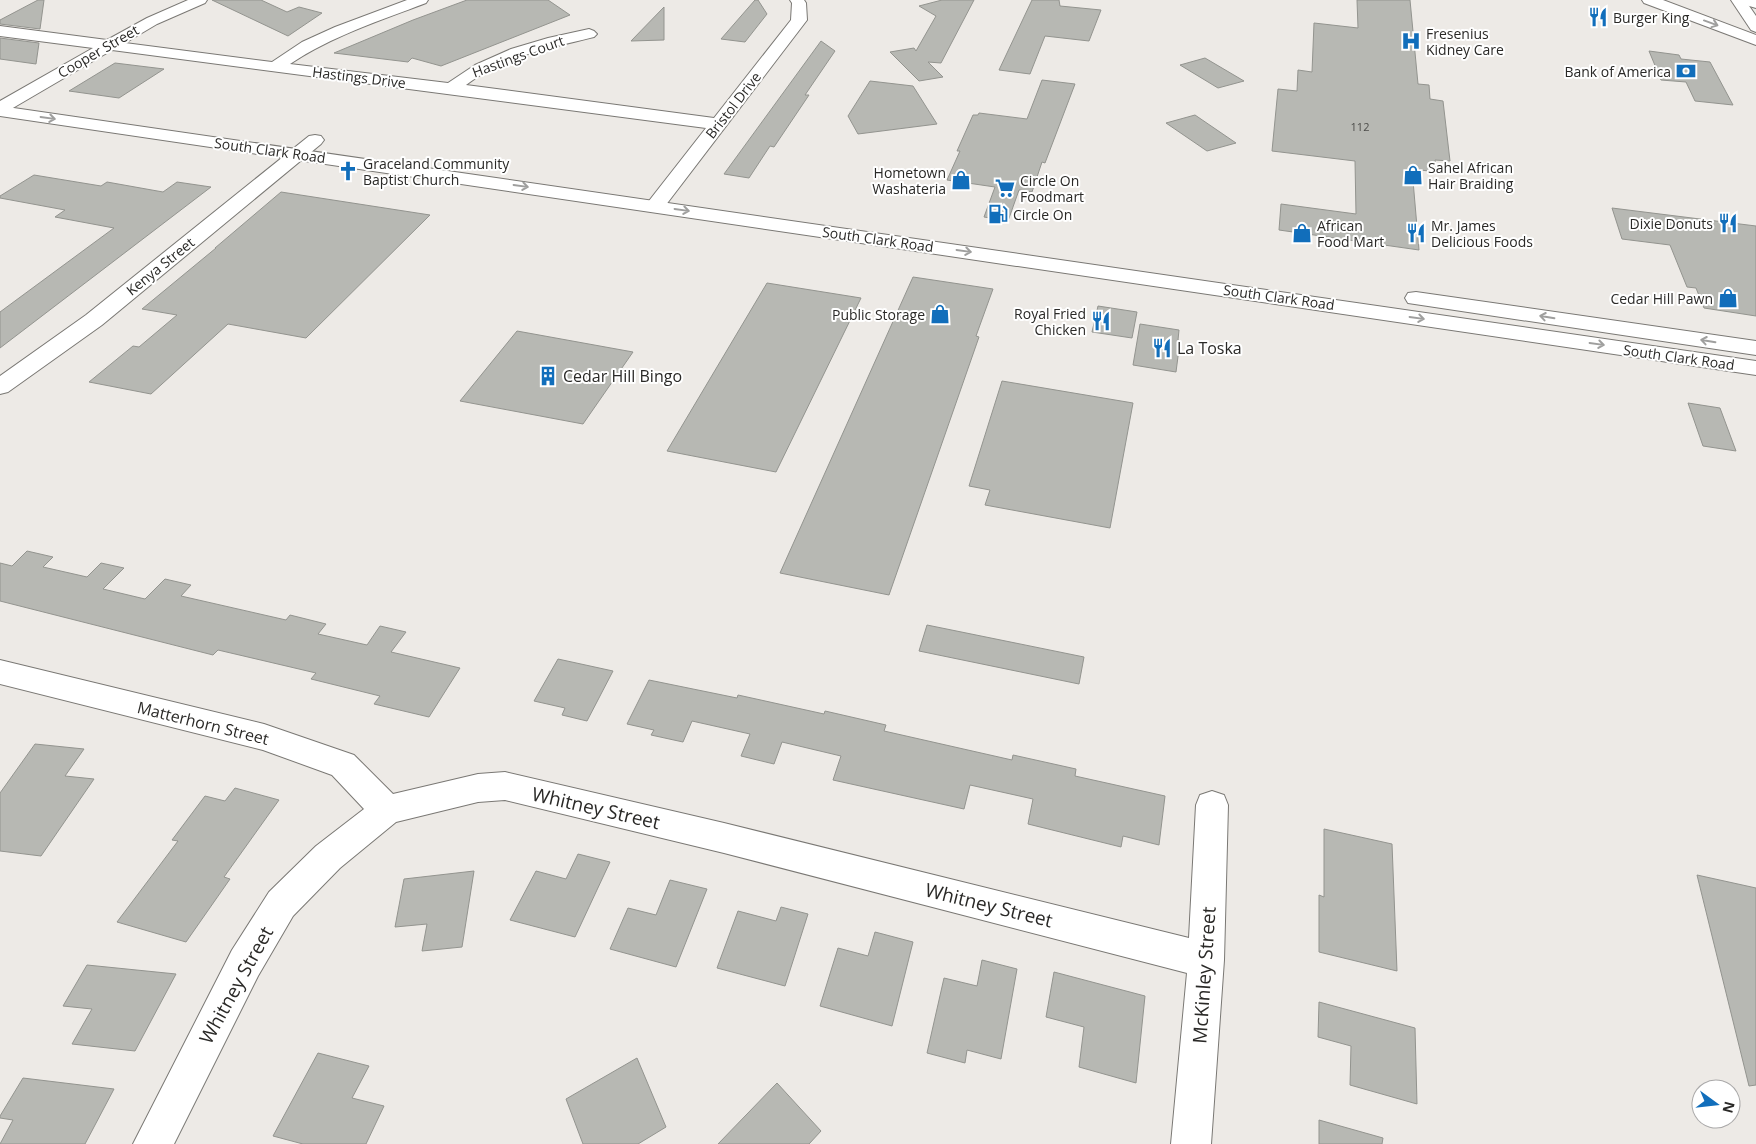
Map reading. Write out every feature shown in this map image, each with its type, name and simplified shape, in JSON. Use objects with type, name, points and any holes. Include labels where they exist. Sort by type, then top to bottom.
[{"type":"main road","name":"Cooper Street","points":[[4,103],[152,21],[200,0]]},
{"type":"main road","points":[[275,67],[308,45],[340,30],[421,0]]},
{"type":"main road","name":"Bristol Drive","points":[[661,198],[799,20],[799,3],[797,0]]},
{"type":"main road","points":[[1649,0],[1756,40]]},
{"type":"main road","points":[[1738,0],[1754,16]]},
{"type":"main road","points":[[1744,0],[1754,16]]},
{"type":"main road","name":"Hastings Drive","points":[[0,31],[718,124]]},
{"type":"main road","name":"Hastings Court","points":[[451,88],[463,77],[483,66],[552,41],[589,34]]},
{"type":"main road","name":"South Clark Road","points":[[4,103],[315,140],[661,198],[1621,338],[1756,348]]},
{"type":"main road","name":"South Clark Road","points":[[4,103],[296,154],[661,198],[902,224]]},
{"type":"main road","name":"Kenya Street","points":[[0,387],[94,320],[315,140]]},
{"type":"main road","points":[[1056,247],[1084,251]]},
{"type":"main road","name":"South Clark Road","points":[[1393,295],[1462,315]]},
{"type":"main road","name":"South Clark Road","points":[[1621,338],[1756,368]]},
{"type":"main road","name":"Matterhorn Street","points":[[5,680],[264,737],[343,765],[387,810]]},
{"type":"main road","name":"Whitney Street","points":[[153,1144],[245,963],[281,904],[328,856],[387,810],[478,788],[505,786],[724,838],[1206,960]]},
{"type":"main road","name":"McKinley Street","points":[[1191,1144],[1206,960],[1212,805]]},
{"type":"building","points":[[38,0],[44,0],[40,29],[0,24],[0,20]]},
{"type":"building","points":[[212,0],[261,0],[287,12],[299,7],[322,13],[288,36]]},
{"type":"building","points":[[467,0],[548,0],[570,15],[441,66],[412,58],[408,62],[334,53],[413,20]]},
{"type":"building","points":[[755,0],[758,0],[767,14],[745,42],[721,39]]},
{"type":"building","points":[[942,0],[974,0],[941,63],[928,62],[943,77],[919,81],[890,52],[914,48],[916,51],[936,16],[919,6]]},
{"type":"building","points":[[1032,0],[1059,0],[1060,6],[1101,10],[1089,41],[1045,36],[1030,74],[999,70]]},
{"type":"building","points":[[1357,0],[1410,0],[1418,84],[1429,85],[1430,99],[1443,101],[1450,161],[1435,160],[1437,172],[1412,169],[1419,250],[1279,230],[1281,204],[1356,214],[1355,161],[1272,151],[1278,89],[1297,91],[1298,70],[1312,72],[1314,23],[1358,28]]},
{"type":"building","points":[[664,7],[664,40],[631,41]]},
{"type":"building","points":[[0,38],[39,43],[36,64],[0,59]]},
{"type":"building","points":[[821,41],[835,51],[805,95],[809,95],[774,147],[770,146],[749,178],[724,174]]},
{"type":"building","name":"Bank of America","points":[[1649,51],[1679,55],[1681,59],[1710,62],[1733,105],[1695,101],[1686,82],[1661,80]]},
{"type":"building","points":[[1205,58],[1244,81],[1218,88],[1180,65]]},
{"type":"building","points":[[115,63],[164,69],[119,98],[69,91]]},
{"type":"building","points":[[1042,80],[1075,84],[1045,163],[1042,162],[1032,192],[1019,190],[1008,221],[984,217],[995,187],[947,180],[960,151],[957,151],[973,115],[978,115],[979,113],[1027,119]]},
{"type":"building","points":[[870,81],[913,86],[937,124],[858,134],[848,116]]},
{"type":"building","points":[[1195,115],[1236,143],[1207,151],[1166,123]]},
{"type":"building","points":[[34,175],[101,186],[107,182],[163,192],[177,182],[211,187],[0,348],[0,312],[114,228],[55,217],[65,210],[0,198],[0,196]]},
{"type":"building","points":[[281,192],[430,215],[306,338],[228,324],[151,394],[89,382],[133,346],[139,347],[177,315],[142,309]]},
{"type":"building","points":[[1612,208],[1756,226],[1756,316],[1704,308],[1696,288],[1687,287],[1670,245],[1622,239]]},
{"type":"building","points":[[913,277],[993,289],[976,336],[979,337],[889,595],[780,573]]},
{"type":"building","points":[[767,283],[861,298],[776,472],[667,451]]},
{"type":"building","name":"Royal Fried Chicken","points":[[1098,306],[1137,312],[1132,338],[1092,332]]},
{"type":"building","name":"La Toska","points":[[1140,324],[1179,330],[1178,340],[1180,341],[1176,372],[1133,365]]},
{"type":"building","name":"Cedar Hill Bingo","points":[[517,331],[633,352],[583,424],[460,401]]},
{"type":"building","points":[[1002,381],[1133,403],[1110,528],[985,505],[990,490],[969,486]]},
{"type":"building","points":[[1688,403],[1720,408],[1736,451],[1703,446]]},
{"type":"building","points":[[27,551],[53,557],[43,567],[87,577],[101,563],[124,568],[103,589],[145,599],[165,579],[191,585],[181,596],[286,620],[290,615],[326,624],[318,634],[367,645],[380,626],[406,632],[391,652],[460,668],[429,717],[374,704],[380,696],[311,679],[316,673],[218,650],[213,655],[0,601],[0,563],[12,566]]},
{"type":"building","points":[[927,625],[1084,657],[1079,684],[919,651]]},
{"type":"building","points":[[558,659],[613,671],[587,721],[562,715],[565,708],[534,701]]},
{"type":"building","points":[[649,680],[737,698],[738,695],[824,714],[825,711],[886,725],[884,731],[1012,760],[1013,755],[1076,769],[1075,776],[1165,796],[1159,845],[1123,836],[1121,847],[1028,824],[1033,799],[970,785],[964,809],[833,780],[841,756],[782,742],[774,764],[741,756],[750,734],[692,721],[683,742],[651,735],[654,730],[627,724]]},
{"type":"building","points":[[35,744],[84,749],[65,776],[94,779],[41,856],[0,851],[0,793]]},
{"type":"building","points":[[235,788],[279,800],[224,877],[230,879],[186,942],[117,922],[178,841],[172,840],[205,796],[225,801]]},
{"type":"building","points":[[1324,829],[1392,844],[1397,971],[1319,952],[1319,895],[1324,897]]},
{"type":"building","points":[[578,854],[610,862],[575,937],[510,920],[536,871],[566,879]]},
{"type":"building","points":[[474,871],[462,947],[422,951],[427,924],[395,927],[404,879]]},
{"type":"building","points":[[1697,875],[1756,888],[1756,1085],[1749,1086]]},
{"type":"building","points":[[670,880],[707,889],[676,967],[610,949],[628,908],[656,915]]},
{"type":"building","points":[[781,907],[808,914],[785,986],[717,968],[738,911],[776,921]]},
{"type":"building","points":[[875,932],[913,942],[892,1026],[820,1006],[838,948],[868,956]]},
{"type":"building","points":[[982,960],[1017,969],[1001,1059],[967,1050],[965,1063],[927,1053],[944,978],[977,986]]},
{"type":"building","points":[[87,965],[176,974],[135,1051],[72,1044],[92,1009],[63,1006]]},
{"type":"building","points":[[1054,972],[1145,996],[1136,1083],[1079,1067],[1084,1027],[1046,1017]]},
{"type":"building","points":[[1319,1002],[1415,1028],[1417,1104],[1350,1085],[1351,1046],[1318,1037]]},
{"type":"building","points":[[318,1053],[369,1066],[352,1098],[384,1106],[366,1144],[303,1144],[273,1136]]},
{"type":"building","points":[[637,1058],[666,1127],[638,1144],[583,1144],[566,1099]]},
{"type":"building","points":[[23,1078],[114,1089],[85,1144],[0,1144],[13,1120],[0,1118],[0,1116]]},
{"type":"building","points":[[777,1083],[821,1131],[809,1144],[718,1144]]},
{"type":"building","points":[[1319,1120],[1383,1138],[1382,1144],[1319,1144]]},
{"type":"place","name":"Burger King","points":[[1598,17]]},
{"type":"place","name":"Fresenius Kidney Care","points":[[1411,41]]},
{"type":"place","name":"Bank of America","points":[[1686,71]]},
{"type":"place","name":"Graceland Community Baptist Church","points":[[348,171]]},
{"type":"place","name":"Sahel African Hair Braiding","points":[[1413,175]]},
{"type":"place","name":"Hometown Washateria","points":[[961,180]]},
{"type":"place","name":"Circle On Foodmart","points":[[1005,188]]},
{"type":"place","name":"Circle On","points":[[998,214]]},
{"type":"place","name":"Dixie Donuts","points":[[1728,223]]},
{"type":"place","name":"African Food Mart","points":[[1302,233]]},
{"type":"place","name":"Mr. James Delicious Foods","points":[[1416,233]]},
{"type":"place","name":"Cedar Hill Pawn","points":[[1728,298]]},
{"type":"place","name":"Public Storage","points":[[940,314]]},
{"type":"place","name":"Royal Fried Chicken","points":[[1101,321]]},
{"type":"place","name":"La Toska","points":[[1162,348]]},
{"type":"place","name":"Cedar Hill Bingo","points":[[548,376]]}]
